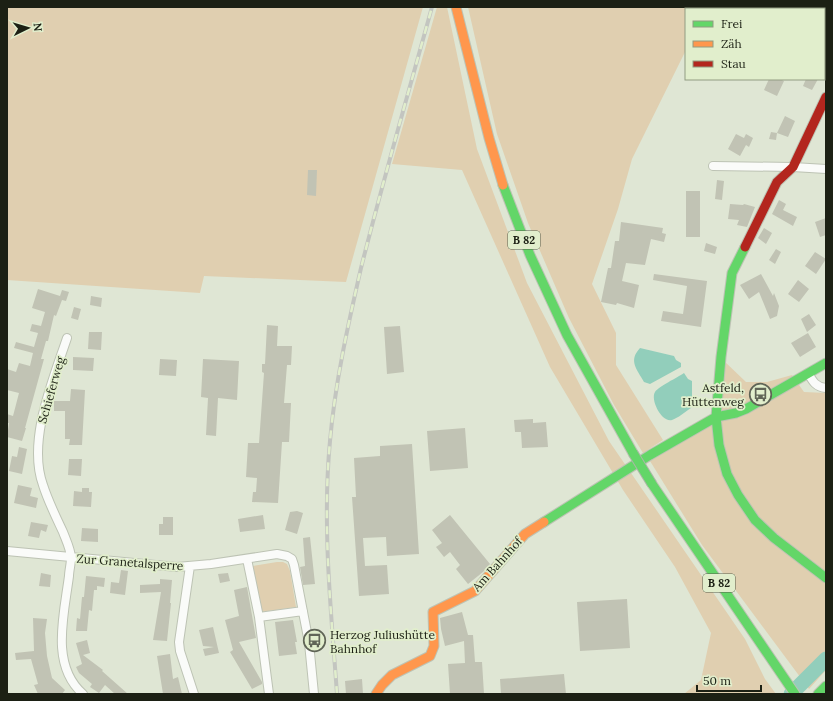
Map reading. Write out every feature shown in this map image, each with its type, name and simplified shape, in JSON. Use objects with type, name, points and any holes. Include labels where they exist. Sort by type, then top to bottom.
[{"type":"main road","name":"B 82","points":[[457,9],[489,138],[507,197],[530,255],[567,335],[652,484],[795,694]]},
{"type":"main road","points":[[826,97],[793,167],[777,182],[732,273],[720,357],[716,416],[719,445],[727,474],[738,495],[755,520],[774,538],[826,578]]},
{"type":"main road","points":[[716,416],[736,413],[826,363]]},
{"type":"main road","name":"Am Bahnhof","points":[[376,694],[382,685],[392,675],[430,656],[434,646],[433,612],[475,591],[524,534],[650,454],[716,416]]},
{"type":"main road","points":[[818,694],[826,686]]},
{"type":"street","points":[[713,166],[793,167],[826,170]]},
{"type":"street","name":"Schieferweg","points":[[67,338],[45,404],[39,431],[38,450],[39,472],[42,484],[68,544],[71,557]]},
{"type":"street","points":[[808,373],[812,381],[819,387],[826,388]]},
{"type":"street","name":"Zur Granetalsperre","points":[[7,551],[170,566],[190,566],[277,554],[287,556],[292,559],[303,611]]},
{"type":"street","points":[[71,557],[62,627],[62,652],[66,671],[74,686],[83,694]]},
{"type":"street","points":[[247,559],[259,616],[269,694]]},
{"type":"street","points":[[190,566],[179,642],[180,651],[194,694]]},
{"type":"street","points":[[259,616],[303,611],[309,643],[314,694]]},
{"type":"shaded area","points":[[7,7],[423,7],[346,282],[204,276],[200,293],[7,280]]},
{"type":"shaded area","points":[[437,7],[447,7],[477,149],[527,283],[609,441],[745,639],[765,679],[776,694],[684,694],[701,680],[711,633],[675,567],[623,490],[550,367],[462,170],[392,164]]},
{"type":"shaded area","points":[[468,7],[707,7],[685,8],[685,52],[632,159],[618,209],[592,284],[616,333],[616,365],[663,440],[643,453],[614,405],[569,318],[528,223],[497,134]]},
{"type":"shaded area","points":[[722,359],[746,382],[767,382],[792,375],[804,392],[826,393],[826,670],[809,689],[702,545],[650,461],[720,419]]},
{"type":"shaded area","points":[[277,562],[287,564],[290,571],[296,607],[262,612],[253,566]]},
{"type":"water","points":[[640,348],[674,356],[676,360],[681,363],[681,367],[650,384],[644,382],[636,369],[634,361],[636,353]]},
{"type":"water","points":[[684,373],[688,379],[692,381],[691,408],[677,418],[668,420],[661,415],[658,410],[654,400],[655,392]]},
{"type":"building","points":[[769,80],[784,81],[777,96],[764,90]]},
{"type":"building","points":[[806,80],[817,80],[812,90],[803,86]]},
{"type":"building","points":[[785,116],[795,121],[788,137],[777,133]]},
{"type":"building","points":[[771,132],[777,133],[776,140],[769,139]]},
{"type":"building","points":[[736,134],[744,138],[746,134],[753,138],[749,147],[746,145],[740,156],[728,149]]},
{"type":"building","points":[[308,170],[317,170],[316,196],[307,195]]},
{"type":"building","points":[[717,180],[724,181],[722,200],[715,199]]},
{"type":"building","points":[[686,191],[700,191],[700,237],[686,237]]},
{"type":"building","points":[[779,200],[786,204],[783,210],[797,217],[793,226],[772,214]]},
{"type":"building","points":[[730,204],[744,204],[755,207],[747,227],[737,225],[739,220],[728,219]]},
{"type":"building","points":[[826,218],[826,235],[820,237],[815,222]]},
{"type":"building","points":[[621,222],[663,228],[662,233],[666,234],[664,242],[651,239],[645,265],[626,263],[622,281],[639,285],[634,308],[617,303],[616,305],[601,302],[608,268],[611,268],[615,241],[619,241]]},
{"type":"building","points":[[764,228],[772,233],[766,244],[758,238]]},
{"type":"building","points":[[706,243],[717,247],[715,254],[704,251]]},
{"type":"building","points":[[776,249],[781,252],[775,264],[769,260]]},
{"type":"building","points":[[815,252],[826,259],[816,274],[805,266]]},
{"type":"building","points":[[654,274],[707,281],[701,327],[661,321],[663,311],[683,314],[687,286],[653,280]]},
{"type":"building","points":[[761,274],[773,296],[774,293],[779,306],[777,316],[770,319],[759,292],[749,299],[740,285]]},
{"type":"building","points":[[798,280],[809,289],[799,302],[788,294]]},
{"type":"building","points":[[38,289],[60,296],[62,290],[69,292],[66,301],[62,300],[56,316],[54,315],[48,341],[46,341],[41,359],[44,359],[22,441],[7,437],[9,423],[7,423],[7,414],[13,416],[19,393],[7,390],[7,369],[16,372],[19,363],[30,366],[33,353],[14,348],[16,342],[34,347],[38,333],[30,331],[32,324],[41,326],[45,312],[32,308]]},
{"type":"building","points":[[91,296],[102,298],[101,307],[90,305]]},
{"type":"building","points":[[74,307],[81,309],[78,320],[71,318]]},
{"type":"building","points":[[809,314],[816,325],[807,332],[801,319]]},
{"type":"building","points":[[267,325],[278,326],[277,346],[292,346],[291,365],[287,365],[284,403],[291,403],[289,442],[282,442],[278,503],[252,502],[253,492],[256,492],[257,478],[246,477],[248,443],[259,443],[264,373],[262,372],[262,364],[265,364]]},
{"type":"building","points":[[400,326],[404,372],[387,374],[384,327]]},
{"type":"building","points":[[89,332],[102,332],[101,350],[88,349]]},
{"type":"building","points":[[808,333],[816,347],[800,357],[791,343]]},
{"type":"building","points":[[73,357],[94,358],[93,371],[73,370]]},
{"type":"building","points":[[160,359],[177,360],[176,376],[159,375]]},
{"type":"building","points":[[203,359],[239,361],[237,400],[218,398],[216,436],[206,435],[208,398],[201,397]]},
{"type":"building","points":[[71,389],[85,390],[82,445],[69,445],[70,439],[65,439],[65,411],[54,411],[54,401],[70,401]]},
{"type":"building","points":[[533,419],[533,423],[546,422],[548,447],[522,448],[521,432],[515,432],[514,420]]},
{"type":"building","points":[[465,428],[468,468],[430,471],[427,431]]},
{"type":"building","points":[[412,444],[419,554],[387,556],[386,537],[363,538],[365,566],[387,565],[389,594],[359,596],[352,497],[356,497],[354,458],[380,456],[380,446]]},
{"type":"building","points":[[19,447],[27,449],[22,474],[9,471],[12,456],[17,457]]},
{"type":"building","points":[[69,459],[82,459],[81,476],[68,475]]},
{"type":"building","points":[[18,485],[32,488],[30,496],[38,498],[36,508],[14,503]]},
{"type":"building","points":[[82,488],[89,488],[89,492],[92,492],[91,507],[73,506],[74,491],[82,492]]},
{"type":"building","points":[[297,511],[303,513],[297,534],[285,530],[290,512]]},
{"type":"building","points":[[263,515],[265,529],[240,532],[238,519]]},
{"type":"building","points":[[450,515],[490,564],[483,572],[468,584],[456,569],[460,565],[450,552],[444,557],[436,547],[442,543],[432,530]]},
{"type":"building","points":[[163,517],[173,517],[173,535],[159,535],[159,524],[163,524]]},
{"type":"building","points":[[31,522],[48,525],[46,532],[41,530],[39,538],[28,536]]},
{"type":"building","points":[[82,528],[98,529],[98,542],[81,541]]},
{"type":"building","points":[[310,537],[315,584],[303,585],[300,567],[305,566],[303,538]]},
{"type":"building","points":[[121,570],[128,571],[125,595],[110,593],[111,582],[119,583]]},
{"type":"building","points":[[41,573],[51,575],[50,587],[39,586]]},
{"type":"building","points":[[228,573],[230,581],[220,583],[218,574]]},
{"type":"building","points":[[86,576],[105,578],[104,587],[97,586],[97,590],[94,590],[92,611],[89,610],[87,631],[76,631],[77,618],[80,619],[82,597],[84,597]]},
{"type":"building","points":[[160,579],[172,580],[167,641],[153,640],[161,592],[140,593],[140,585],[160,584]]},
{"type":"building","points":[[247,587],[256,638],[239,642],[262,682],[262,684],[252,689],[230,652],[233,650],[225,620],[239,616],[234,590]]},
{"type":"building","points":[[627,599],[630,648],[580,651],[577,602]]},
{"type":"building","points":[[462,612],[468,635],[473,635],[475,662],[482,662],[484,694],[450,694],[448,664],[465,663],[464,641],[445,646],[440,618]]},
{"type":"building","points":[[33,618],[47,619],[45,633],[47,656],[52,678],[65,690],[62,694],[38,694],[34,685],[38,684],[31,659],[16,660],[15,653],[34,651]]},
{"type":"building","points":[[293,620],[297,642],[295,642],[297,654],[279,656],[275,622]]},
{"type":"building","points":[[213,627],[219,653],[205,656],[203,649],[214,647],[203,646],[199,630]]},
{"type":"building","points":[[87,640],[90,653],[83,655],[103,670],[102,671],[128,694],[115,694],[105,685],[99,693],[90,687],[92,684],[79,673],[76,667],[82,664],[76,643]]},
{"type":"building","points":[[170,654],[173,679],[178,677],[182,694],[163,694],[157,656]]},
{"type":"building","points":[[564,674],[566,694],[501,694],[500,679]]},
{"type":"building","points":[[362,679],[363,694],[346,694],[345,681]]},
{"type":"waterway","points":[[791,694],[826,659]]},
{"type":"railway","points":[[337,694],[327,536],[328,473],[332,419],[347,332],[361,268],[432,7]]},
{"type":"traffic: fast","points":[[503,185],[530,255],[567,335],[633,453]]},
{"type":"traffic: fast","points":[[745,247],[732,273],[721,357],[716,417],[719,445],[727,474],[738,495],[755,520],[774,538],[826,578]]},
{"type":"traffic: fast","points":[[544,522],[650,455],[716,417],[736,413],[746,409],[826,363]]},
{"type":"traffic: fast","points":[[633,453],[652,484]]},
{"type":"traffic: fast","points":[[652,484],[795,694]]},
{"type":"traffic: fast","points":[[818,694],[826,686]]},
{"type":"traffic: slow","points":[[456,7],[489,138],[503,185]]},
{"type":"traffic: slow","points":[[376,694],[382,685],[392,675],[430,656],[434,646],[433,612],[475,591],[525,534],[544,522]]},
{"type":"traffic: jam","points":[[745,247],[777,182],[793,167],[826,97]]},
{"type":"place","name":"Astfeld, Hüttenweg","points":[[760,394]]},
{"type":"place","name":"Herzog Juliushütte Bahnhof","points":[[315,641]]}]
